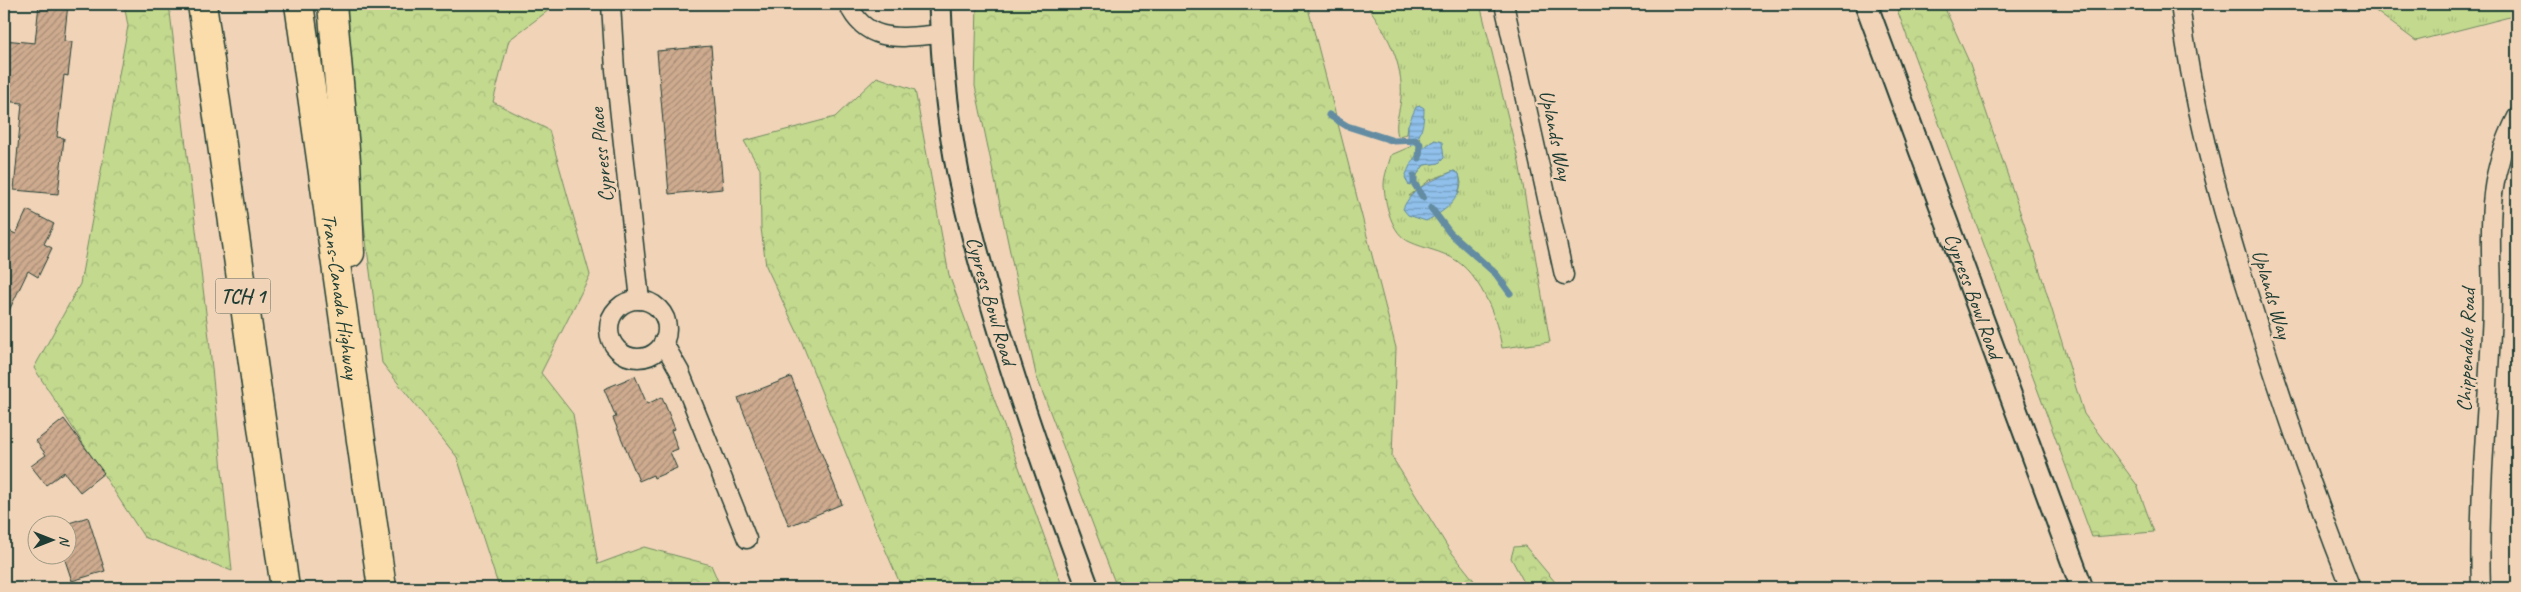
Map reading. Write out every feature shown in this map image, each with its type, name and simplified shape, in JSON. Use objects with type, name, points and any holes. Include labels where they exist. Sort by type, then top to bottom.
[{"type":"highway","name":"TCH 1","points":[[202,4],[284,588]]},
{"type":"highway","name":"Trans-Canada Highway","points":[[299,4],[382,588]]},
{"type":"highway","points":[[332,4],[346,161],[357,409]]},
{"type":"street","name":"Cypress Place","points":[[611,4],[616,79],[640,300]]},
{"type":"street","points":[[848,4],[859,22],[882,35],[899,37],[941,34]]},
{"type":"street","name":"Cypress Bowl Road","points":[[940,4],[948,104],[958,172],[975,242],[1016,379],[1088,588]]},
{"type":"street","name":"Uplands Way","points":[[1504,4],[1564,275]]},
{"type":"street","name":"Cypress Bowl Road","points":[[1866,4],[2082,588]]},
{"type":"street","name":"Uplands Way","points":[[2180,4],[2186,58],[2218,194],[2268,361],[2351,588]]},
{"type":"street","name":"Chippendale Road","points":[[2480,588],[2479,532],[2493,300],[2490,214],[2500,159],[2517,117]]},
{"type":"street","points":[[640,300],[653,304],[664,317],[666,334],[664,342],[652,354],[644,358],[627,356],[613,345],[608,329],[614,312],[627,302],[640,300]]},
{"type":"street","points":[[664,342],[680,372],[747,539]]},
{"type":"green space","points":[[124,4],[169,4],[209,338],[232,571],[144,537],[34,368],[80,284],[128,26]]},
{"type":"green space","points":[[342,4],[557,4],[509,40],[493,102],[549,130],[590,275],[541,373],[573,414],[598,564],[644,547],[711,565],[721,588],[499,588],[457,457],[382,363],[365,233]]},
{"type":"green space","points":[[977,4],[1307,4],[1396,348],[1392,457],[1449,549],[1480,588],[1117,588],[1036,375],[975,86]]},
{"type":"green space","points":[[1366,4],[1480,4],[1519,162],[1550,342],[1502,348],[1492,312],[1474,278],[1457,261],[1403,238],[1394,225],[1388,209],[1384,185],[1391,155],[1412,146],[1420,138],[1408,125],[1407,134],[1398,136],[1397,122],[1401,98],[1400,72],[1387,36]],"holes":[[[1435,140],[1439,163],[1424,165],[1414,183],[1409,186],[1414,159]],[[1454,171],[1459,174],[1461,183],[1459,193],[1409,196],[1430,180]]]},
{"type":"green space","points":[[1895,4],[1943,4],[1970,64],[2039,268],[2084,414],[2137,485],[2154,532],[2092,537]]},
{"type":"green space","points":[[2366,4],[2517,4],[2517,15],[2416,41]]},
{"type":"green space","points":[[877,77],[915,90],[949,275],[1063,588],[902,588],[872,519],[800,338],[766,266],[761,228],[760,169],[744,141],[835,117]]},
{"type":"green space","points":[[1525,546],[1560,588],[1527,588],[1511,558],[1514,547]]},
{"type":"water","points":[[1421,106],[1424,108],[1423,124],[1418,138],[1412,146],[1408,143],[1408,125],[1416,107]]},
{"type":"water","points":[[1435,140],[1442,142],[1444,158],[1439,163],[1424,165],[1414,183],[1409,186],[1405,177],[1410,165],[1424,147]]},
{"type":"water","points":[[1454,171],[1459,174],[1460,182],[1459,190],[1452,203],[1426,221],[1408,215],[1403,209],[1417,190]]},
{"type":"building","points":[[39,4],[68,4],[64,41],[72,42],[68,76],[64,75],[57,137],[64,138],[58,194],[14,190],[22,103],[4,101],[4,40],[35,43]]},
{"type":"building","points":[[711,46],[723,189],[669,194],[657,51]]},
{"type":"building","points":[[27,210],[54,224],[44,244],[52,248],[38,277],[28,271],[4,321],[4,242],[9,231],[16,234]]},
{"type":"building","points":[[635,376],[647,404],[662,397],[675,429],[671,430],[678,449],[670,452],[677,468],[654,478],[653,475],[639,481],[613,418],[616,417],[604,389]]},
{"type":"building","points":[[791,377],[842,504],[789,526],[738,398]]},
{"type":"building","points":[[64,419],[104,473],[80,492],[64,472],[46,485],[31,466],[46,455],[36,441]]},
{"type":"building","points":[[88,517],[105,571],[72,581],[66,564],[78,564],[78,520]]},
{"type":"waterway","points":[[1329,115],[1347,126],[1394,141],[1415,140],[1420,144],[1419,158]]},
{"type":"waterway","points":[[1414,176],[1414,183],[1423,197]]},
{"type":"waterway","points":[[1431,208],[1450,233],[1496,274],[1510,293]]}]
